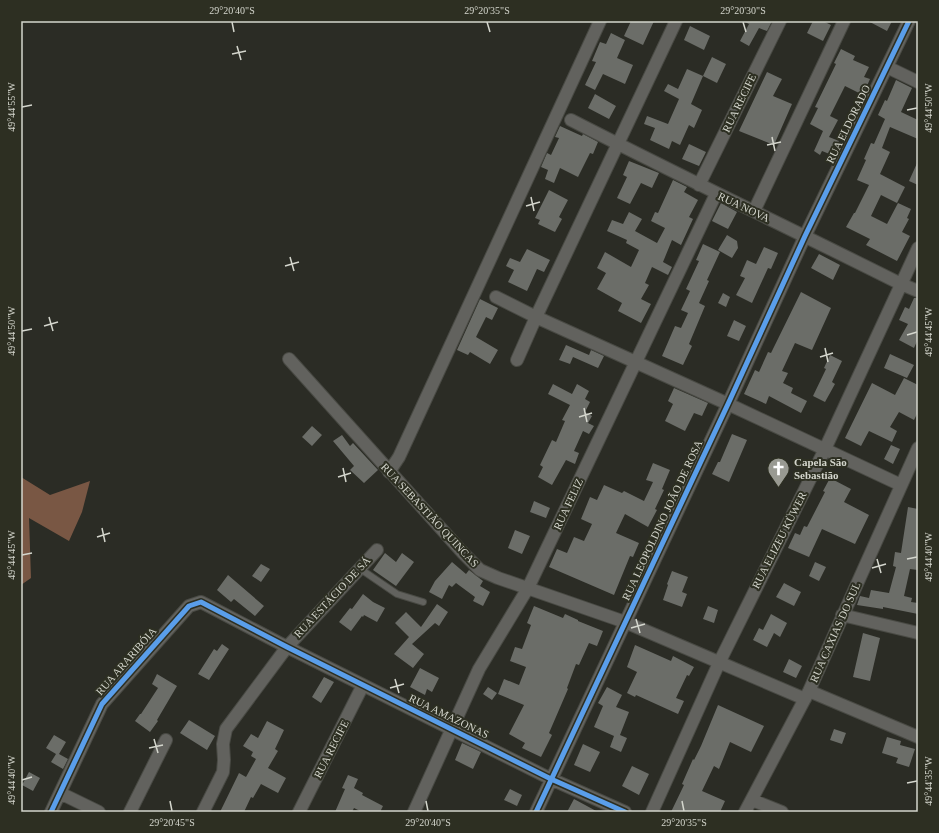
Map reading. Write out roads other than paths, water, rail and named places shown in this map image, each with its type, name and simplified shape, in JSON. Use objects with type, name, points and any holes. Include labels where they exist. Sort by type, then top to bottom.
[{"type":"street","points":[[389,472],[405,442],[600,21]]},
{"type":"street","points":[[517,360],[676,21]]},
{"type":"street","name":"RUA RECIFE","points":[[699,185],[780,21]]},
{"type":"street","points":[[754,211],[844,21]]},
{"type":"street","name":"RUA ELDORADO","points":[[805,236],[909,21]]},
{"type":"street","points":[[887,67],[918,82]]},
{"type":"street","name":"RUA NOVA","points":[[571,120],[716,194],[918,291]]},
{"type":"street","name":"RUA FELIZ","points":[[414,812],[479,669],[528,588],[716,194]]},
{"type":"street","name":"RUA LEOPOLDINO JOÃO DE ROSA","points":[[536,812],[728,404],[805,236]]},
{"type":"street","name":"RUA ELIZEU KÜWER","points":[[652,812],[719,663],[825,449],[918,248]]},
{"type":"street","points":[[496,298],[901,485]]},
{"type":"street","name":"RUA SEBASTIÃO QUINCAS","points":[[289,359],[462,554],[480,570],[498,578],[625,622],[719,663],[918,737]]},
{"type":"street","name":"RUA CAXIAS DO SUL","points":[[745,812],[807,695],[918,448]]},
{"type":"street","name":"RUA ESTÁCIO DE SÁ","points":[[203,812],[223,772],[223,744],[226,729],[287,647],[377,550]]},
{"type":"street","name":"RUA AMAZONAS","points":[[201,602],[287,647],[452,728],[551,779],[625,812]]},
{"type":"street","name":"RUA ARARIBÓIA","points":[[51,812],[102,704],[189,606],[201,602]]},
{"type":"street","points":[[842,615],[918,633]]},
{"type":"street","name":"RUA RECIFE","points":[[299,812],[363,685]]},
{"type":"street","points":[[130,812],[166,740]]},
{"type":"street","points":[[60,793],[98,812]]},
{"type":"street","points":[[752,800],[782,812]]},
{"type":"lane","points":[[359,568],[397,594],[423,602]]},
{"type":"place","name":"Capela São Sebastião","points":[[779,488]]}]
